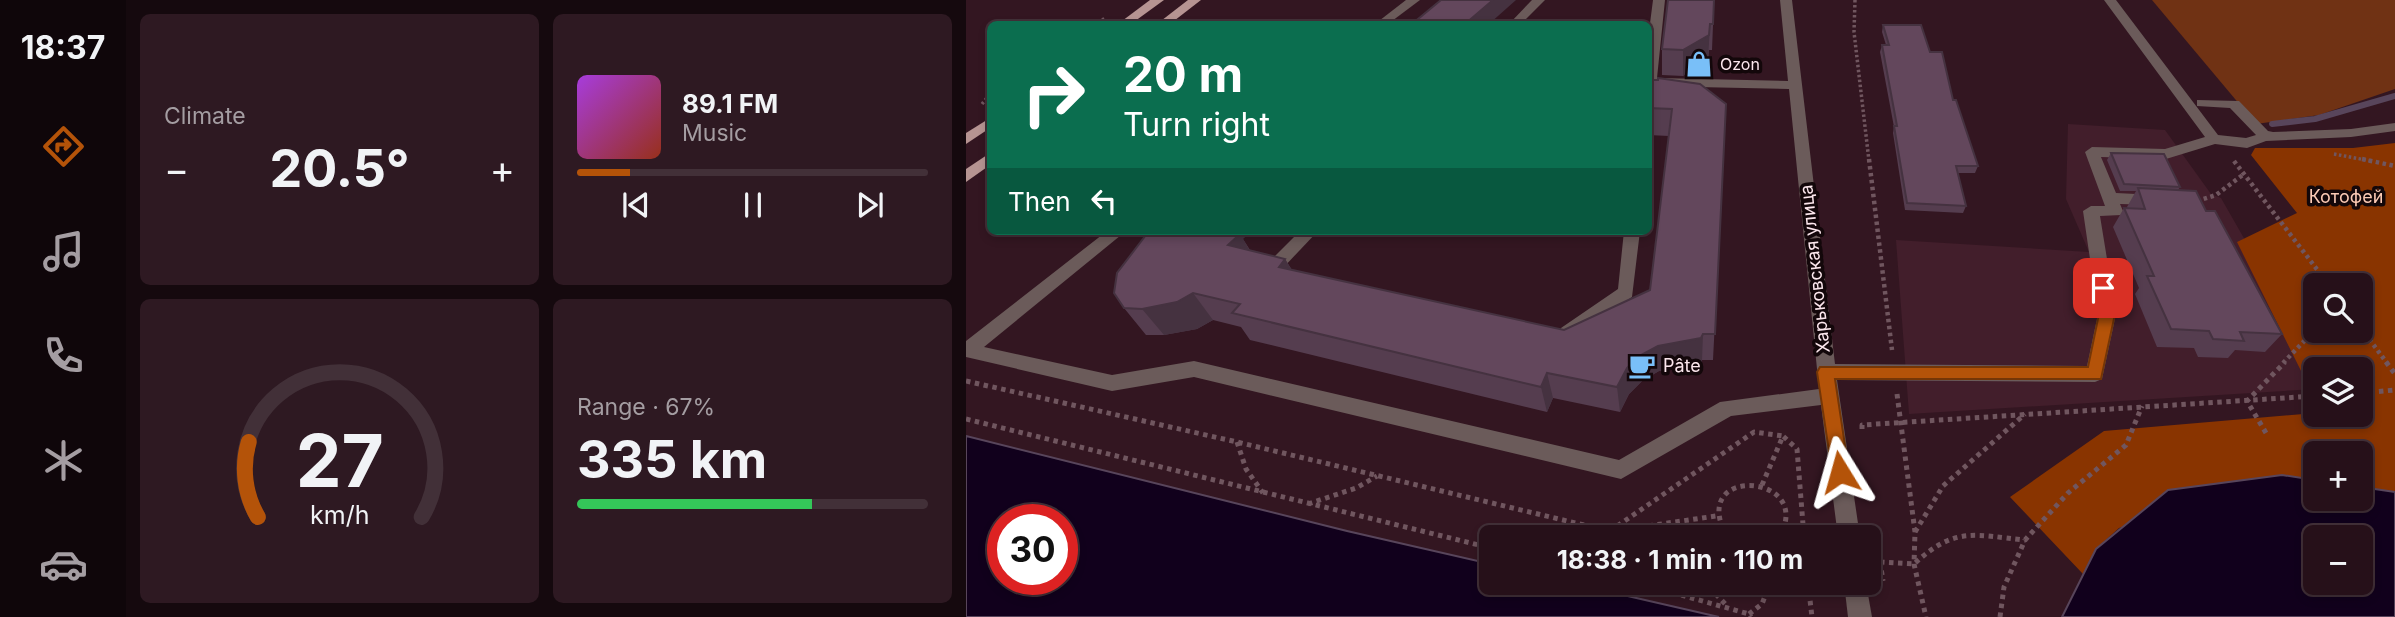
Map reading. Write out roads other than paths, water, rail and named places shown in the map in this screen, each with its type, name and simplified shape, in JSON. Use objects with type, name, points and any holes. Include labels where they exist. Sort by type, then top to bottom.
[{"type":"main road","points":[[1128,21],[1158,0]]},
{"type":"main road","points":[[1167,21],[1195,0]]},
{"type":"main road","points":[[966,140],[987,124]]},
{"type":"main road","points":[[966,177],[987,160]]},
{"type":"street","points":[[1385,21],[1414,0]]},
{"type":"street","points":[[1518,21],[1539,0]]},
{"type":"street","points":[[1652,57],[1659,0]]},
{"type":"street","name":"Харьковская улица","points":[[1786,0],[1826,372],[1847,525]]},
{"type":"street","points":[[2110,0],[2195,103],[2234,104],[2263,134],[2270,136]]},
{"type":"street","points":[[2123,0],[2195,103],[2214,139]]},
{"type":"street","points":[[1652,82],[1795,85]]},
{"type":"street","points":[[1826,372],[2095,374],[2107,314],[2091,211],[2115,211],[2092,152],[2166,154],[2214,139],[2247,143],[2270,136],[2351,133],[2395,127]]},
{"type":"street","points":[[2110,198],[2188,202]]},
{"type":"street","points":[[967,350],[1113,235]]},
{"type":"street","points":[[1301,273],[1275,267],[1306,235]]},
{"type":"street","points":[[1550,332],[1563,335],[1626,292],[1632,235]]},
{"type":"street","points":[[967,350],[1112,383],[1194,369],[1620,470],[1727,408],[1829,396]]},
{"type":"street","points":[[1857,595],[1860,617]]},
{"type":"waterway","points":[[2272,124],[2315,119],[2395,96]]},
{"type":"place","name":"Ozon","points":[[1699,64]]},
{"type":"place","name":"Pâte","points":[[1642,366]]},
{"type":"park label","name":"Котофей","points":[[2346,197]]}]
